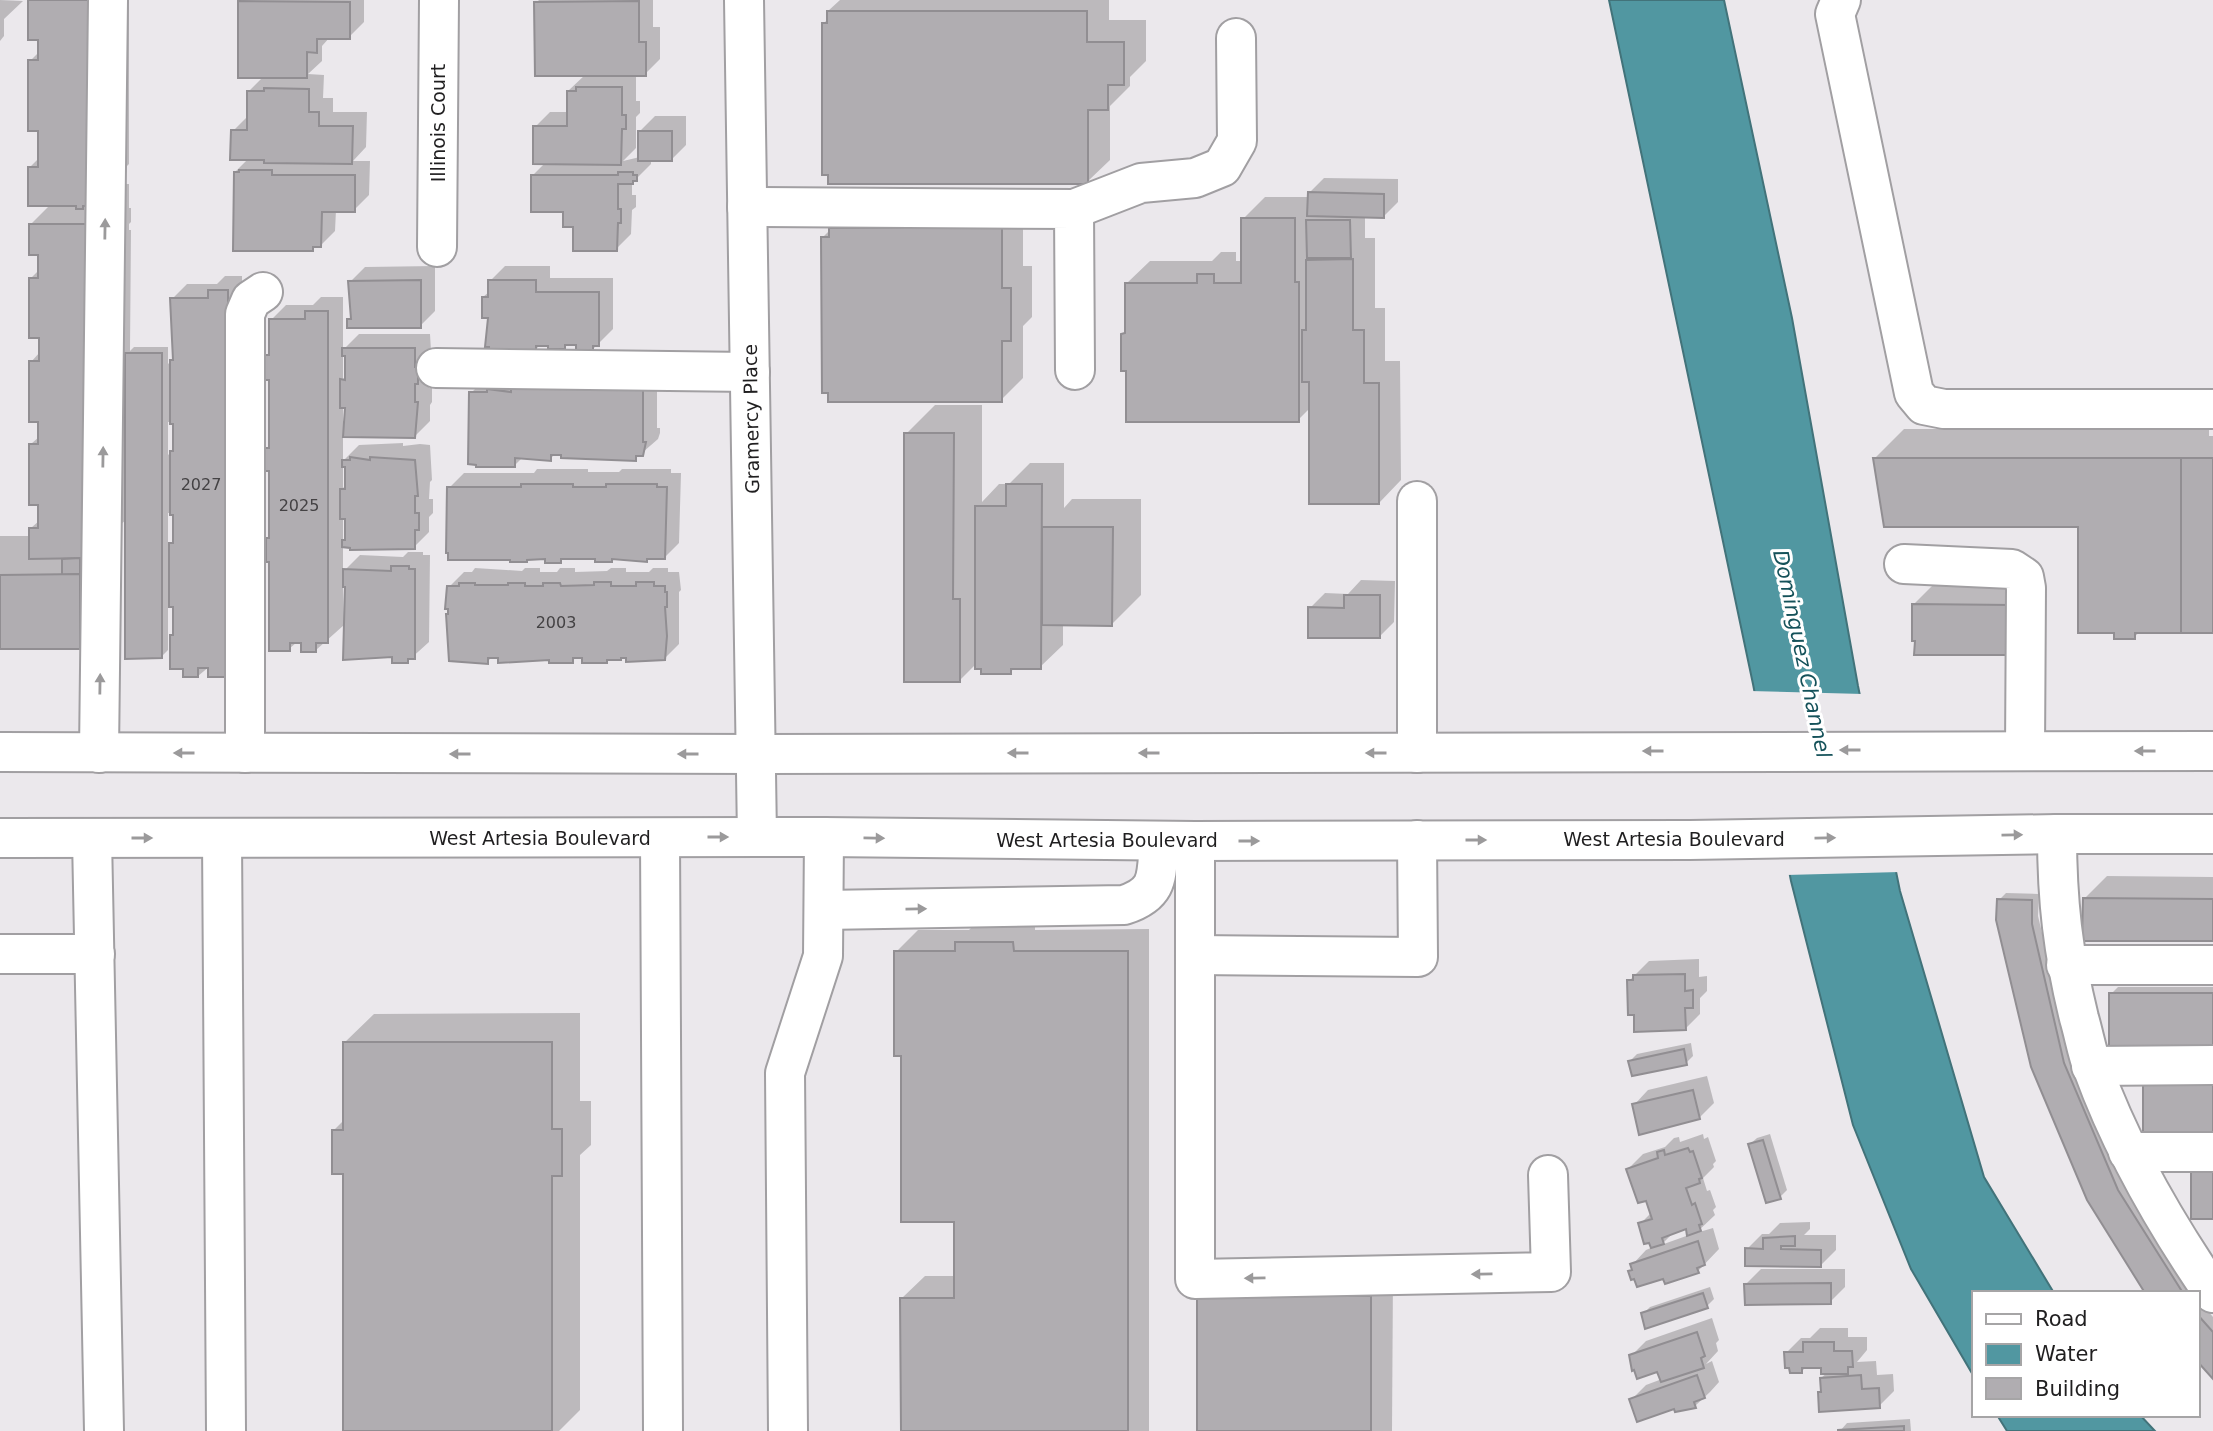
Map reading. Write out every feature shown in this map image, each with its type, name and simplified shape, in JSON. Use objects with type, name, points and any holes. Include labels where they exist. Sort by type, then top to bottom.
[{"type":"main road","points":[[99,752],[108,0]]},
{"type":"main road","name":"Illinois Court","points":[[437,247],[439,0]]},
{"type":"main road","name":"Gramercy Place","points":[[744,0],[757,837]]},
{"type":"main road","points":[[1842,0],[1835,14],[1914,393],[1924,405],[1944,409],[2213,409]]},
{"type":"main road","points":[[747,207],[1074,209],[1141,183],[1195,178],[1222,167],[1237,141],[1236,38]]},
{"type":"main road","points":[[1074,209],[1075,370]]},
{"type":"main road","points":[[245,753],[245,314],[251,300],[263,292]]},
{"type":"main road","points":[[436,368],[750,372]]},
{"type":"main road","points":[[1417,501],[1417,752]]},
{"type":"main road","points":[[1905,564],[2012,569],[2024,577],[2025,751]]},
{"type":"main road","points":[[0,752],[756,754],[2213,751]]},
{"type":"main road","points":[[2057,834],[2058,898],[2066,965],[2091,1066],[2128,1152],[2195,1241],[2213,1293]]},
{"type":"main road","name":"West Artesia Boulevard","points":[[0,838],[824,837],[1177,841],[2213,834]]},
{"type":"main road","points":[[788,1431],[785,1073],[823,956],[824,837]]},
{"type":"main road","points":[[92,838],[104,1431]]},
{"type":"main road","points":[[222,838],[226,1431]]},
{"type":"main road","points":[[660,838],[663,1431]]},
{"type":"main road","points":[[1195,955],[1418,957],[1417,840]]},
{"type":"main road","points":[[824,911],[1124,905],[1142,899],[1177,841]]},
{"type":"main road","points":[[1177,841],[1195,955],[1195,1279],[1550,1272],[1548,1175]]},
{"type":"main road","points":[[0,954],[95,954]]},
{"type":"main road","points":[[2066,965],[2213,964]]},
{"type":"main road","points":[[2091,1066],[2213,1065]]},
{"type":"main road","points":[[2128,1152],[2213,1152]]},
{"type":"water","name":"Dominguez Channel","points":[[1609,0],[1724,0],[1792,318],[1858,686],[1900,891],[1984,1177],[2053,1291],[1972,1291],[1972,1373],[1911,1269],[1853,1125],[1791,881],[1753,684]]},
{"type":"water","points":[[1998,1417],[2142,1417],[2155,1431],[2007,1431]]},
{"type":"pier","points":[[1750,691],[1863,694],[1900,872],[1786,875]]},
{"type":"building","points":[[28,0],[90,0],[90,206],[83,206],[83,209],[76,209],[76,206],[28,206],[28,167],[38,167],[38,131],[28,131],[28,60],[38,60],[38,40],[28,40]]},
{"type":"building","points":[[238,1],[350,2],[350,39],[317,39],[317,53],[307,52],[307,78],[238,78]]},
{"type":"building","points":[[639,1],[639,42],[646,42],[646,76],[535,76],[534,2]]},
{"type":"building","points":[[827,11],[1087,11],[1087,42],[1124,42],[1124,85],[1108,85],[1108,110],[1088,110],[1088,184],[828,184],[828,175],[822,175],[822,23],[827,23]]},
{"type":"building","points":[[576,87],[622,87],[622,115],[626,115],[626,129],[622,129],[621,165],[533,164],[533,126],[567,126],[567,91],[576,91]]},
{"type":"building","points":[[264,88],[309,89],[309,112],[319,112],[319,126],[353,126],[352,164],[230,160],[231,130],[247,130],[247,91],[264,91]]},
{"type":"building","points":[[638,131],[672,131],[672,161],[638,161]]},
{"type":"building","points":[[272,170],[272,175],[355,175],[355,212],[322,212],[321,247],[313,247],[313,251],[233,251],[234,172]]},
{"type":"building","points":[[618,172],[633,172],[633,175],[637,175],[637,181],[633,181],[633,184],[618,184],[621,223],[618,223],[617,251],[573,251],[573,227],[563,227],[563,212],[531,212],[531,175],[618,175]]},
{"type":"building","points":[[1308,192],[1384,194],[1384,218],[1307,216]]},
{"type":"building","points":[[1241,218],[1295,218],[1295,282],[1299,282],[1299,422],[1126,422],[1126,371],[1121,371],[1121,334],[1125,333],[1125,283],[1197,283],[1197,274],[1214,274],[1214,283],[1241,283]]},
{"type":"building","points":[[1306,220],[1350,220],[1351,258],[1307,258]]},
{"type":"building","points":[[29,224],[89,224],[90,558],[29,559],[29,528],[38,528],[38,505],[29,505],[29,444],[38,444],[38,422],[29,422],[29,361],[39,361],[39,338],[29,338],[29,278],[38,278],[38,255],[29,255]]},
{"type":"building","points":[[829,228],[1002,228],[1002,288],[1011,288],[1011,341],[1002,341],[1002,402],[828,402],[828,393],[822,393],[821,237],[829,237]]},
{"type":"building","points":[[1353,259],[1353,330],[1364,330],[1364,383],[1379,383],[1379,504],[1309,504],[1309,382],[1302,382],[1302,330],[1306,330],[1306,260]]},
{"type":"building","points":[[421,280],[421,328],[347,328],[347,319],[351,319],[348,281]]},
{"type":"building","points":[[488,280],[536,280],[536,292],[599,292],[599,346],[593,346],[593,350],[576,351],[576,345],[565,345],[565,349],[536,346],[536,352],[489,352],[489,347],[485,347],[488,318],[482,318],[482,297],[488,297]]},
{"type":"building","points":[[208,290],[228,290],[228,677],[208,677],[208,668],[198,668],[198,677],[183,677],[183,669],[170,669],[173,607],[169,607],[169,543],[173,543],[173,515],[170,515],[170,451],[173,451],[173,424],[170,424],[170,360],[173,360],[170,298],[208,298]]},
{"type":"building","points":[[305,311],[328,311],[328,643],[316,643],[316,652],[301,652],[301,643],[290,643],[290,651],[269,651],[269,562],[266,562],[266,538],[269,538],[269,471],[265,471],[265,448],[269,448],[269,380],[265,380],[265,355],[269,355],[269,319],[305,319]]},
{"type":"building","points":[[342,348],[415,348],[418,384],[415,384],[415,402],[418,402],[415,438],[343,437],[345,408],[340,408],[340,379],[345,380],[345,356],[342,356]]},
{"type":"building","points":[[125,353],[162,353],[162,658],[125,659]]},
{"type":"building","points":[[511,383],[643,383],[643,442],[646,442],[643,456],[636,456],[636,461],[561,458],[561,455],[551,455],[551,461],[515,458],[515,467],[476,467],[468,464],[469,392],[487,392],[487,389],[511,392]]},
{"type":"building","points":[[904,433],[954,433],[953,599],[960,599],[960,682],[904,682]]},
{"type":"building","points":[[350,457],[415,460],[418,496],[415,496],[415,513],[419,513],[419,530],[415,530],[415,549],[350,550],[342,547],[342,540],[345,540],[345,519],[340,519],[340,489],[345,489],[345,467],[342,467],[342,460],[350,460]]},
{"type":"building","points":[[1873,458],[2181,458],[2181,633],[2135,633],[2135,639],[2114,639],[2114,633],[2078,633],[2078,527],[1884,527]]},
{"type":"building","points":[[2181,458],[2213,458],[2213,633],[2181,633]]},
{"type":"building","points":[[521,484],[606,487],[606,484],[657,484],[657,487],[667,487],[665,559],[647,559],[647,562],[612,559],[612,562],[595,562],[595,559],[561,559],[561,563],[545,563],[545,559],[527,562],[448,560],[447,487],[521,487]]},
{"type":"building","points":[[1006,484],[1042,484],[1041,669],[1011,669],[1011,674],[981,674],[981,669],[975,669],[975,506],[1006,506]]},
{"type":"building","points":[[1042,527],[1113,527],[1112,626],[1042,625]]},
{"type":"building","points":[[80,558],[80,574],[62,575],[62,559]]},
{"type":"building","points":[[391,566],[409,566],[409,569],[415,569],[415,659],[408,659],[408,663],[392,663],[392,657],[343,660],[343,569],[391,571]]},
{"type":"building","points":[[80,574],[80,649],[0,649],[0,575]]},
{"type":"building","points":[[594,582],[611,582],[611,586],[636,586],[636,582],[654,582],[654,586],[665,586],[665,660],[626,662],[626,658],[621,658],[607,660],[607,663],[582,663],[582,658],[573,658],[573,663],[549,663],[549,660],[498,663],[498,658],[488,658],[488,664],[449,661],[448,609],[445,609],[447,586],[459,586],[459,583],[525,583],[525,586],[543,586],[543,583],[560,583],[561,586],[594,585]]},
{"type":"building","points":[[1344,595],[1380,595],[1380,638],[1308,638],[1308,607],[1344,608]]},
{"type":"building","points":[[1912,604],[2011,605],[2011,655],[1914,655]]},
{"type":"building","points":[[2083,898],[2213,899],[2213,941],[2082,941]]},
{"type":"building","points":[[1997,899],[2032,900],[2032,924],[2064,1063],[2118,1190],[2182,1291],[2144,1291],[2087,1200],[2031,1067],[1996,920]]},
{"type":"building","points":[[955,942],[1013,942],[1014,951],[1128,951],[1128,1431],[901,1431],[900,1298],[954,1298],[954,1222],[901,1222],[901,1056],[894,1056],[894,951],[955,951]]},
{"type":"building","points":[[1685,974],[1685,991],[1693,990],[1693,1008],[1685,1008],[1686,1030],[1634,1032],[1634,1015],[1628,1015],[1627,980],[1633,980],[1633,975]]},
{"type":"building","points":[[2109,993],[2213,993],[2213,1046],[2109,1046]]},
{"type":"building","points":[[343,1042],[552,1042],[552,1129],[562,1129],[562,1176],[552,1176],[552,1431],[343,1431],[343,1174],[332,1174],[332,1130],[343,1130]]},
{"type":"building","points":[[1684,1049],[1687,1065],[1632,1076],[1628,1061]]},
{"type":"building","points":[[2143,1080],[2213,1080],[2213,1132],[2143,1132]]},
{"type":"building","points":[[1693,1090],[1700,1119],[1639,1135],[1632,1104]]},
{"type":"building","points":[[1763,1140],[1781,1199],[1766,1203],[1748,1144]]},
{"type":"building","points":[[1688,1148],[1690,1152],[1693,1151],[1702,1178],[1699,1179],[1700,1183],[1686,1188],[1692,1205],[1695,1203],[1702,1224],[1699,1225],[1701,1231],[1687,1236],[1686,1229],[1662,1238],[1664,1244],[1651,1248],[1649,1243],[1644,1244],[1638,1223],[1652,1219],[1646,1201],[1638,1203],[1626,1169],[1658,1158],[1657,1152],[1664,1150],[1665,1155]]},
{"type":"building","points":[[2191,1167],[2213,1167],[2213,1219],[2191,1219]]},
{"type":"building","points":[[1795,1236],[1795,1246],[1781,1246],[1781,1249],[1821,1250],[1821,1267],[1745,1266],[1745,1248],[1763,1249],[1763,1238]]},
{"type":"building","points":[[1698,1241],[1705,1265],[1697,1268],[1699,1273],[1665,1284],[1663,1279],[1637,1287],[1634,1279],[1631,1280],[1628,1271],[1632,1270],[1630,1264]]},
{"type":"building","points":[[1831,1283],[1831,1304],[1745,1305],[1744,1284]]},
{"type":"building","points":[[1703,1293],[1708,1308],[1645,1329],[1641,1313]]},
{"type":"building","points":[[1197,1296],[1371,1296],[1371,1431],[1197,1431]]},
{"type":"building","points":[[2199,1316],[2213,1332],[2213,1379],[2199,1363]]},
{"type":"building","points":[[1697,1332],[1705,1356],[1701,1358],[1704,1368],[1661,1382],[1657,1372],[1637,1379],[1634,1370],[1632,1371],[1629,1355]]},
{"type":"building","points":[[1803,1342],[1834,1342],[1834,1351],[1852,1351],[1853,1367],[1848,1367],[1848,1374],[1821,1374],[1821,1368],[1802,1368],[1802,1373],[1790,1373],[1789,1368],[1785,1368],[1784,1352],[1803,1352]]},
{"type":"building","points":[[1697,1375],[1705,1398],[1694,1402],[1696,1408],[1675,1412],[1674,1409],[1637,1422],[1629,1399]]},
{"type":"building","points":[[1861,1375],[1862,1389],[1879,1388],[1880,1408],[1819,1412],[1820,1378]]},
{"type":"building","points":[[1904,1426],[1904,1431],[1838,1431],[1838,1430]]}]
